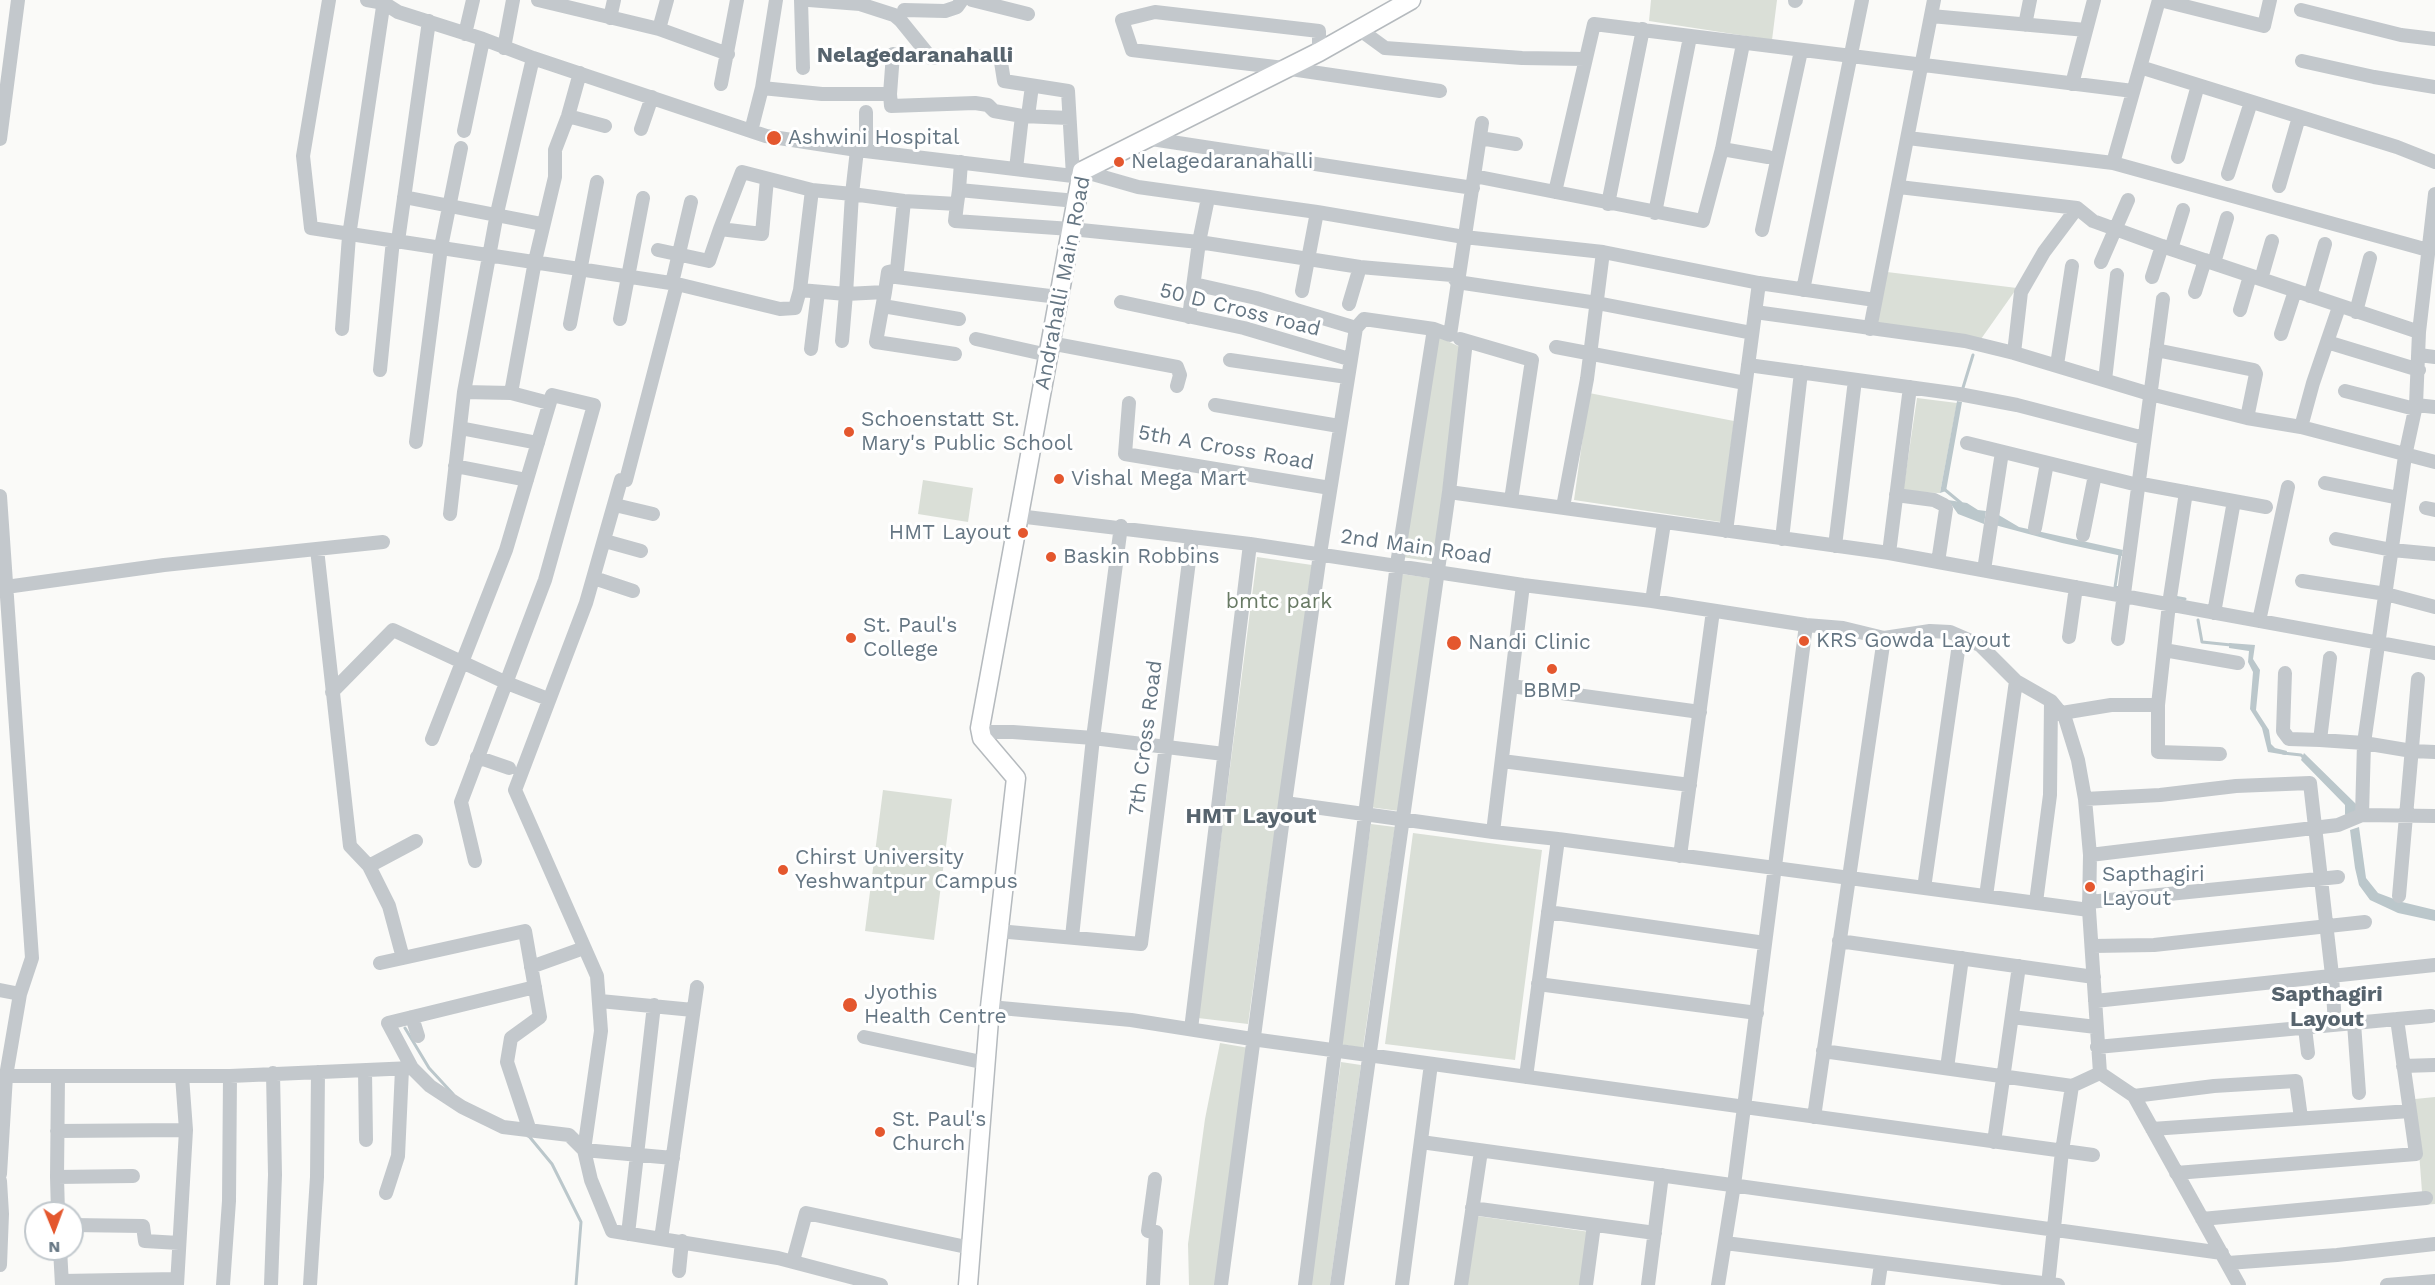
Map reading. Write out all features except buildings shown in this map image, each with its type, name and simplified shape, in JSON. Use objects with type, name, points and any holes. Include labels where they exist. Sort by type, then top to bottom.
[{"type":"main road","name":"Andrahalli Main Road","points":[[980,732],[1076,201],[1077,173],[1318,52],[1411,0]]},
{"type":"main road","points":[[968,1285],[990,1007],[1016,778],[982,738],[980,732]]},
{"type":"street","points":[[0,139],[18,0]]},
{"type":"street","points":[[329,0],[303,156],[311,228],[349,236],[395,240],[489,257],[535,261],[675,284],[780,309],[795,308],[800,290],[812,190]]},
{"type":"street","points":[[367,0],[384,2],[398,12],[766,136],[1016,169],[1077,173],[1138,187],[1317,212],[1464,237],[1603,252],[1759,283],[1875,300]]},
{"type":"street","points":[[465,33],[473,0]]},
{"type":"street","points":[[504,48],[513,0]]},
{"type":"street","points":[[538,0],[569,4],[610,18],[659,29],[728,54]]},
{"type":"street","points":[[610,18],[614,0]]},
{"type":"street","points":[[659,29],[667,0]]},
{"type":"street","points":[[721,84],[737,0]]},
{"type":"street","points":[[751,131],[762,88],[776,0]]},
{"type":"street","points":[[801,0],[803,68]]},
{"type":"street","points":[[809,0],[860,4],[894,15],[904,10],[945,11],[957,7],[962,0]]},
{"type":"street","points":[[972,0],[1028,14]]},
{"type":"street","points":[[1803,290],[1862,0]]},
{"type":"street","points":[[1870,329],[1934,0]]},
{"type":"street","points":[[2025,25],[2030,0]]},
{"type":"street","points":[[2072,84],[2094,0]]},
{"type":"street","points":[[2113,163],[2159,0],[2264,26],[2270,0]]},
{"type":"street","points":[[342,329],[349,236],[384,2]]},
{"type":"street","points":[[1318,52],[1319,31],[1155,12],[1146,7],[1122,20],[1132,50],[1284,68],[1440,91]]},
{"type":"street","points":[[904,10],[931,58],[1000,57],[1004,81],[1068,91],[1069,118],[1077,173]]},
{"type":"street","points":[[2301,10],[2401,35],[2435,39]]},
{"type":"street","points":[[1931,16],[2086,30]]},
{"type":"street","points":[[380,370],[395,240],[404,197],[429,21]]},
{"type":"street","points":[[1555,192],[1594,24],[2133,91]]},
{"type":"street","points":[[1359,29],[1385,48],[1522,58],[1586,59]]},
{"type":"street","points":[[1608,204],[1643,29]]},
{"type":"street","points":[[1655,213],[1690,37]]},
{"type":"street","points":[[464,131],[483,40]]},
{"type":"street","points":[[1144,138],[1555,192],[1703,221],[1722,149],[1743,44]]},
{"type":"street","points":[[1762,230],[1801,51]]},
{"type":"street","points":[[893,54],[891,106],[975,103],[987,105],[994,111],[1025,116],[1069,118]]},
{"type":"street","points":[[450,514],[464,392],[497,213],[533,58]]},
{"type":"street","points":[[2302,62],[2435,87]]},
{"type":"street","points":[[2140,67],[2435,162]]},
{"type":"street","points":[[511,393],[542,224],[555,177],[555,150],[568,116],[580,73]]},
{"type":"street","points":[[2178,157],[2198,85]]},
{"type":"street","points":[[1016,169],[1032,86]]},
{"type":"street","points":[[762,88],[822,94],[890,94]]},
{"type":"street","points":[[641,129],[652,97]]},
{"type":"street","points":[[2228,174],[2251,102]]},
{"type":"street","points":[[842,341],[852,194],[866,112]]},
{"type":"street","points":[[568,116],[605,126]]},
{"type":"street","points":[[2279,186],[2299,117]]},
{"type":"street","points":[[1450,335],[1482,123]]},
{"type":"street","points":[[1480,138],[1516,144]]},
{"type":"street","points":[[1908,138],[2113,163],[2430,258]]},
{"type":"street","points":[[416,442],[441,248],[461,148]]},
{"type":"street","points":[[1722,149],[1768,157]]},
{"type":"street","points":[[961,162],[955,221],[1071,229],[1199,242],[1360,267],[1452,275],[1457,282],[1597,303],[1752,333]]},
{"type":"street","points":[[658,250],[709,261],[742,172],[812,190],[904,201],[958,197],[1076,201]]},
{"type":"street","points":[[720,228],[762,234],[767,179]]},
{"type":"street","points":[[570,324],[597,182]]},
{"type":"street","points":[[1899,187],[2077,208],[2093,221],[2167,248],[2419,332]]},
{"type":"street","points":[[2362,815],[2364,743],[2405,456],[2416,407],[2419,332],[2428,317],[2435,194]]},
{"type":"street","points":[[404,197],[497,213],[542,224]]},
{"type":"street","points":[[620,319],[643,198]]},
{"type":"street","points":[[1189,317],[1199,242],[1208,198]]},
{"type":"street","points":[[2101,262],[2128,200]]},
{"type":"street","points":[[904,201],[897,270],[888,272],[876,342],[955,354]]},
{"type":"street","points":[[691,202],[675,284],[626,480],[621,480],[594,578],[515,790],[597,976],[601,1031],[584,1149],[591,1180],[612,1231],[793,1261],[881,1285]]},
{"type":"street","points":[[2014,353],[2021,292],[2044,252],[2077,208]]},
{"type":"street","points":[[2152,277],[2183,210]]},
{"type":"street","points":[[1302,291],[1317,212]]},
{"type":"street","points":[[2195,292],[2210,262],[2227,218]]},
{"type":"street","points":[[2240,310],[2272,242]]},
{"type":"street","points":[[2310,296],[2325,244]]},
{"type":"street","points":[[1563,507],[1591,353],[1603,252]]},
{"type":"street","points":[[2356,312],[2370,258]]},
{"type":"street","points":[[2057,365],[2072,266]]},
{"type":"street","points":[[1349,304],[1360,267]]},
{"type":"street","points":[[2105,380],[2117,275]]},
{"type":"street","points":[[888,276],[1058,297]]},
{"type":"street","points":[[1726,531],[1759,283]]},
{"type":"street","points":[[1194,284],[1256,298],[1356,328]]},
{"type":"street","points":[[800,290],[884,299],[959,319]]},
{"type":"street","points":[[2281,334],[2295,291]]},
{"type":"street","points":[[811,349],[818,292]]},
{"type":"street","points":[[2118,639],[2142,485],[2144,438],[2163,299]]},
{"type":"street","name":"50 D Cross road","points":[[1121,302],[1244,328],[1350,359]]},
{"type":"street","points":[[2301,427],[2339,307]]},
{"type":"street","points":[[1755,312],[1965,341],[2057,365],[2150,394],[2247,418],[2301,427],[2435,462]]},
{"type":"street","points":[[1221,1285],[1252,1040],[1320,554],[1350,359],[1356,328],[1364,319],[1434,329],[1532,360],[1511,500]]},
{"type":"street","points":[[1305,1285],[1397,564],[1434,329]]},
{"type":"street","points":[[976,339],[1177,367],[1180,375],[1177,386]]},
{"type":"street","points":[[1337,1285],[1449,492],[1466,341]]},
{"type":"street","points":[[2327,342],[2419,370]]},
{"type":"street","points":[[1556,347],[1745,382]]},
{"type":"street","points":[[2156,350],[2254,370],[2256,374],[2247,418]]},
{"type":"street","points":[[2419,355],[2435,357]]},
{"type":"street","points":[[1230,360],[1347,377]]},
{"type":"street","points":[[1748,365],[1959,394],[2017,405],[2144,438]]},
{"type":"street","points":[[1782,538],[1801,372]]},
{"type":"street","points":[[1835,546],[1855,380]]},
{"type":"street","points":[[1889,553],[1910,387]]},
{"type":"street","points":[[2345,391],[2416,407],[2435,407]]},
{"type":"street","points":[[464,392],[511,393],[549,403]]},
{"type":"street","points":[[432,739],[507,549],[552,395],[594,405],[545,580],[461,802],[475,861]]},
{"type":"street","name":"5th A Cross Road","points":[[1129,403],[1125,454],[1330,488]]},
{"type":"street","points":[[1215,405],[1339,426]]},
{"type":"street","points":[[460,428],[538,443]]},
{"type":"street","points":[[1967,443],[2095,475],[2266,507]]},
{"type":"street","points":[[1984,570],[2001,452]]},
{"type":"street","points":[[2035,528],[2047,463]]},
{"type":"street","points":[[456,466],[527,480]]},
{"type":"street","points":[[2083,535],[2095,475]]},
{"type":"street","points":[[2325,483],[2399,498]]},
{"type":"street","points":[[2259,621],[2288,487]]},
{"type":"street","points":[[1449,492],[1889,553],[2076,587],[2124,589],[2170,598],[2214,613],[2435,653]]},
{"type":"street","points":[[2186,492],[2170,598],[2158,705],[2158,752],[2220,754]]},
{"type":"street","points":[[1896,495],[1935,500],[1944,505],[1946,509],[1938,562]]},
{"type":"street","points":[[0,496],[32,958],[20,994],[6,1076],[0,1174]]},
{"type":"street","points":[[2214,613],[2234,501]]},
{"type":"street","points":[[615,505],[653,514]]},
{"type":"street","name":"2nd Main Road","points":[[1018,516],[1121,526],[1397,564],[1523,585],[1652,601],[1806,625],[1843,628],[1884,638]]},
{"type":"street","points":[[1652,601],[1664,523]]},
{"type":"street","points":[[998,931],[1072,937],[1093,738],[1121,526]]},
{"type":"street","name":"7th Cross Road","points":[[1072,937],[1141,944],[1192,537]]},
{"type":"street","points":[[2336,539],[2392,550],[2435,554]]},
{"type":"street","points":[[605,541],[641,551]]},
{"type":"street","points":[[6,587],[164,565],[383,542]]},
{"type":"street","points":[[1191,1029],[1250,544]]},
{"type":"street","points":[[317,549],[350,846],[369,866],[389,906],[403,958]]},
{"type":"street","points":[[594,578],[633,591]]},
{"type":"street","points":[[2302,581],[2386,594],[2435,607]]},
{"type":"street","points":[[1493,832],[1523,585]]},
{"type":"street","points":[[2069,637],[2076,587]]},
{"type":"street","points":[[1680,856],[1713,611]]},
{"type":"street","points":[[1718,1285],[1757,1013],[1806,625]]},
{"type":"street","points":[[332,692],[393,630],[507,683],[548,699]]},
{"type":"street","points":[[1815,1117],[1884,638],[1930,631],[1950,632],[1980,645],[2016,681],[2051,701],[2062,713],[2078,760],[2085,799],[2090,855],[2089,906],[2100,1072],[2134,1096],[2239,1285]]},
{"type":"street","points":[[1924,888],[1960,637]]},
{"type":"street","points":[[2164,650],[2238,663]]},
{"type":"street","points":[[2320,740],[2330,658]]},
{"type":"street","points":[[2285,673],[2283,731],[2289,739],[2364,743],[2412,751],[2435,752]]},
{"type":"street","points":[[2399,896],[2418,679]]},
{"type":"street","points":[[1986,896],[2016,681]]},
{"type":"street","points":[[1511,687],[1700,712]]},
{"type":"street","points":[[2036,902],[2050,795],[2051,701]]},
{"type":"street","points":[[2062,713],[2111,705],[2158,705]]},
{"type":"street","points":[[980,732],[1093,738],[1224,754]]},
{"type":"street","points":[[477,757],[509,768]]},
{"type":"street","points":[[1502,761],[1690,785]]},
{"type":"street","points":[[2085,799],[2160,795],[2236,786],[2310,783],[2335,1025]]},
{"type":"street","points":[[1285,803],[1986,896],[2089,906],[2338,877]]},
{"type":"street","points":[[2090,855],[2314,829],[2338,825],[2362,815],[2435,816]]},
{"type":"street","points":[[1526,1077],[1558,839]]},
{"type":"street","points":[[369,866],[416,841]]},
{"type":"street","points":[[1548,912],[1765,943]]},
{"type":"street","points":[[2093,946],[2154,945],[2365,922]]},
{"type":"street","points":[[380,963],[525,931],[540,1017],[511,1038],[507,1062],[530,1131]]},
{"type":"street","points":[[1839,941],[2094,977]]},
{"type":"street","points":[[531,967],[584,948]]},
{"type":"street","points":[[1947,1068],[1962,958]]},
{"type":"street","points":[[2095,1001],[2435,965]]},
{"type":"street","points":[[1994,1142],[2019,966]]},
{"type":"street","points":[[1538,984],[1757,1013]]},
{"type":"street","points":[[386,1194],[398,1156],[407,1069],[388,1023],[535,987]]},
{"type":"street","points":[[661,1239],[696,987]]},
{"type":"street","points":[[0,990],[20,994]]},
{"type":"street","points":[[600,1001],[693,1010]]},
{"type":"street","points":[[628,1234],[654,1005]]},
{"type":"street","points":[[990,1007],[1131,1020],[1252,1040],[2093,1155]]},
{"type":"street","points":[[2097,1047],[2431,1016]]},
{"type":"street","points":[[412,1017],[418,1036]]},
{"type":"street","points":[[2012,1017],[2096,1027]]},
{"type":"street","points":[[2176,1173],[2416,1154],[2397,1019]]},
{"type":"street","points":[[2354,1023],[2359,1093]]},
{"type":"street","points":[[2305,1028],[2308,1053]]},
{"type":"street","points":[[864,1037],[986,1063]]},
{"type":"street","points":[[1824,1051],[2072,1086],[2100,1072]]},
{"type":"street","points":[[1402,1285],[1431,1064]]},
{"type":"street","points":[[2403,1066],[2435,1065]]},
{"type":"street","points":[[6,1076],[230,1076],[407,1069],[462,1107],[503,1127],[569,1135],[584,1149],[673,1158]]},
{"type":"street","points":[[365,1071],[366,1140]]},
{"type":"street","points":[[310,1285],[317,1177],[318,1072]]},
{"type":"street","points":[[271,1285],[275,1175],[273,1073]]},
{"type":"street","points":[[61,1261],[62,1283],[177,1282],[186,1130],[182,1076]]},
{"type":"street","points":[[223,1285],[229,1201],[230,1076]]},
{"type":"street","points":[[58,1077],[58,1201]]},
{"type":"street","points":[[2134,1096],[2214,1086],[2296,1081],[2301,1118]]},
{"type":"street","points":[[1725,1243],[1881,1264],[1946,1279],[2052,1285],[2054,1230],[2062,1151],[2072,1086]]},
{"type":"street","points":[[2152,1129],[2410,1111]]},
{"type":"street","points":[[57,1131],[186,1130]]},
{"type":"street","points":[[1420,1142],[2054,1230],[2225,1258],[2337,1255],[2435,1244]]},
{"type":"street","points":[[1461,1285],[1481,1151]]},
{"type":"street","points":[[57,1177],[133,1176]]},
{"type":"street","points":[[1648,1285],[1662,1176]]},
{"type":"street","points":[[1153,1285],[1156,1232],[1148,1231],[1155,1179]]},
{"type":"street","points":[[0,1181],[0,1264]]},
{"type":"street","points":[[2202,1219],[2426,1198]]},
{"type":"street","points":[[1472,1208],[1655,1233]]},
{"type":"street","points":[[793,1261],[806,1213],[971,1248]]},
{"type":"street","points":[[84,1225],[143,1226],[145,1241],[179,1243]]},
{"type":"street","points":[[1586,1285],[1594,1225]]},
{"type":"street","points":[[679,1271],[682,1241]]},
{"type":"street","points":[[1878,1285],[1881,1264]]},
{"type":"street","points":[[2386,1285],[2435,1281]]},
{"type":"green space","points":[[1651,0],[1777,0],[1772,40],[1649,21]]},
{"type":"green space","points":[[1887,272],[2017,288],[1981,339],[1877,327]]},
{"type":"green space","points":[[1437,336],[1460,347],[1434,562],[1402,557]]},
{"type":"green space","points":[[1589,393],[1734,421],[1721,522],[1574,500]]},
{"type":"green space","points":[[1917,398],[1957,403],[1940,493],[1903,492]]},
{"type":"green space","points":[[923,480],[973,488],[968,522],[918,514]]},
{"type":"green space","name":"bmtc park","points":[[1257,557],[1312,565],[1248,1024],[1198,1018]]},
{"type":"green space","points":[[1401,574],[1431,578],[1399,811],[1369,807]]},
{"type":"green space","points":[[883,790],[952,799],[934,940],[865,931]]},
{"type":"green space","points":[[1371,824],[1395,827],[1363,1048],[1339,1044]]},
{"type":"green space","points":[[1413,833],[1542,850],[1515,1060],[1385,1044]]},
{"type":"green space","points":[[1220,1043],[1249,1048],[1217,1285],[1189,1285],[1188,1244],[1205,1119]]},
{"type":"green space","points":[[1341,1062],[1361,1065],[1330,1285],[1310,1285]]},
{"type":"green space","points":[[2435,1097],[2435,1204],[2423,1205],[2415,1099]]},
{"type":"green space","points":[[1477,1216],[1590,1232],[1582,1285],[1467,1285]]},
{"type":"shaded area","points":[[1957,401],[1962,402],[1946,491],[1940,493]]},
{"type":"shaded area","points":[[1948,500],[1967,503],[1978,510],[1986,511],[1984,524],[1958,514]]},
{"type":"shaded area","points":[[1997,514],[2019,527],[2123,550],[2122,556],[1995,525]]},
{"type":"shaded area","points":[[2229,643],[2255,645],[2253,659],[2260,670],[2256,710],[2269,730],[2271,744],[2275,748],[2287,751],[2286,755],[2268,752],[2262,728],[2250,709],[2253,672],[2248,662],[2249,651],[2229,648]]},
{"type":"shaded area","points":[[2304,753],[2356,804],[2358,811],[2345,815],[2345,805],[2301,760]]},
{"type":"shaded area","points":[[2359,827],[2366,878],[2378,893],[2435,910],[2435,921],[2398,913],[2370,900],[2359,885],[2355,868],[2350,830]]},
{"type":"waterway","points":[[1962,391],[1973,355]]},
{"type":"waterway","points":[[1944,489],[1961,503]]},
{"type":"waterway","points":[[2120,554],[2115,587],[2120,588]]},
{"type":"waterway","points":[[2174,597],[2185,599]]},
{"type":"waterway","points":[[2198,620],[2202,642],[2231,645]]},
{"type":"waterway","points":[[2283,753],[2301,755],[2304,758]]},
{"type":"waterway","points":[[405,1028],[429,1068],[453,1094]]},
{"type":"waterway","points":[[528,1135],[552,1164],[581,1222],[576,1285]]},
{"type":"place","name":"Ashwini Hospital","points":[[774,138]]},
{"type":"place","name":"Nelagedaranahalli","points":[[1119,162]]},
{"type":"place","name":"Schoenstatt St. Mary's Public School","points":[[849,432]]},
{"type":"place","name":"Vishal Mega Mart","points":[[1059,479]]},
{"type":"place","name":"HMT Layout","points":[[1023,533]]},
{"type":"place","name":"Baskin Robbins","points":[[1051,557]]},
{"type":"place","name":"St. Paul's College","points":[[851,638]]},
{"type":"place","name":"KRS Gowda Layout","points":[[1804,641]]},
{"type":"place","name":"Nandi Clinic","points":[[1454,643]]},
{"type":"place","name":"BBMP","points":[[1552,669]]},
{"type":"place","name":"Chirst University Yeshwantpur Campus","points":[[783,870]]},
{"type":"place","name":"Sapthagiri Layout","points":[[2090,887]]},
{"type":"place","name":"Jyothis Health Centre","points":[[850,1005]]},
{"type":"place","name":"St. Paul's Church","points":[[880,1132]]},
{"type":"district","name":"Nelagedaranahalli","points":[[915,56]]},
{"type":"district","name":"HMT Layout","points":[[1251,817]]},
{"type":"district","name":"Sapthagiri Layout","points":[[2327,1008]]}]
